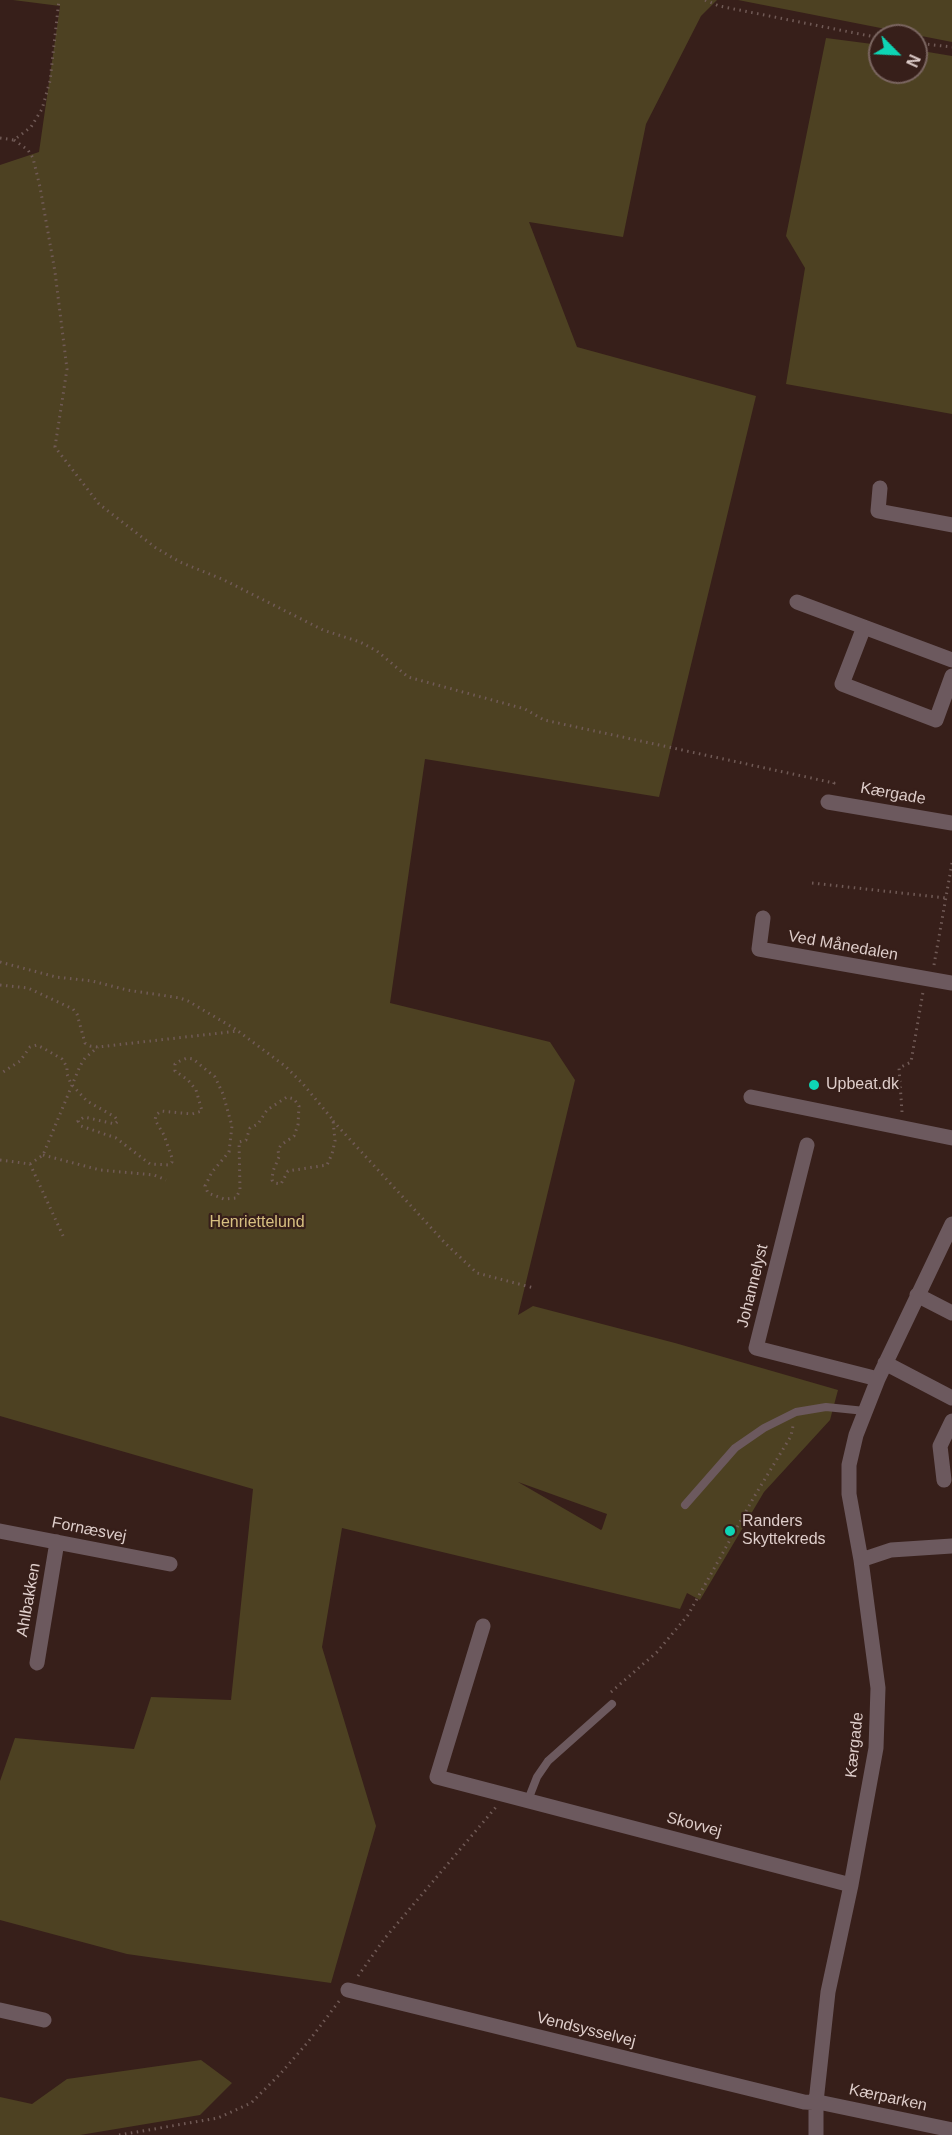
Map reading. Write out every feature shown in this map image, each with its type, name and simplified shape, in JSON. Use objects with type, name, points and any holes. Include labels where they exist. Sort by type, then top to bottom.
[{"type":"street","points":[[880,488],[878,511],[952,525]]},
{"type":"street","points":[[797,602],[952,660]]},
{"type":"street","points":[[864,627],[842,684],[936,720],[952,676]]},
{"type":"street","name":"Kærgade","points":[[828,802],[952,823]]},
{"type":"street","name":"Ved Månedalen","points":[[763,918],[759,949],[952,983]]},
{"type":"street","points":[[751,1097],[952,1138]]},
{"type":"street","name":"Johannelyst","points":[[807,1145],[756,1348],[878,1379]]},
{"type":"street","name":"Kærgade","points":[[816,2135],[816,2102],[828,1992],[876,1748],[878,1688],[861,1560],[849,1494],[849,1465],[856,1435],[878,1379],[917,1295],[950,1232]]},
{"type":"street","points":[[917,1295],[952,1313]]},
{"type":"street","points":[[885,1363],[952,1398]]},
{"type":"street","points":[[944,1480],[939,1446],[952,1421]]},
{"type":"street","name":"Fornæsvej","points":[[0,1531],[170,1564]]},
{"type":"street","name":"Ahlbakken","points":[[37,1663],[57,1542]]},
{"type":"street","points":[[861,1560],[891,1550],[952,1546]]},
{"type":"street","name":"Skovvej","points":[[483,1626],[437,1777],[850,1885]]},
{"type":"street","name":"Vendsysselvej","points":[[348,1990],[804,2102],[816,2102]]},
{"type":"street","points":[[0,2010],[44,2020]]},
{"type":"street","name":"Kærparken","points":[[816,2102],[952,2130]]},
{"type":"lane","points":[[684,1505],[735,1448],[764,1428],[796,1412],[825,1407],[865,1411]]},
{"type":"lane","points":[[528,1800],[537,1777],[548,1761],[612,1704]]},
{"type":"path","points":[[14,140],[32,127],[42,109],[50,81],[59,0]]},
{"type":"path","points":[[705,0],[719,6],[868,36]]},
{"type":"path","points":[[928,44],[952,47]]},
{"type":"path","points":[[0,138],[14,140],[28,150],[33,158],[55,272],[67,369],[55,447],[99,504],[156,548],[180,562],[222,579],[323,630],[360,642],[377,651],[408,677],[525,709],[544,720],[834,783],[828,802]]},
{"type":"path","points":[[903,1127],[899,1068],[911,1062],[952,863]]},
{"type":"path","points":[[812,883],[945,900],[952,903]]},
{"type":"path","points":[[0,962],[57,977],[92,981],[127,990],[189,1000],[238,1031],[285,1066],[446,1244],[477,1273],[534,1288]]},
{"type":"path","points":[[0,985],[28,988],[73,1009],[77,1014],[85,1043],[90,1046],[98,1047],[238,1031]]},
{"type":"path","points":[[0,1074],[20,1061],[30,1047],[37,1045],[62,1059],[67,1067],[71,1083],[87,1101],[118,1121],[115,1124],[84,1117],[78,1121],[81,1126],[116,1138],[150,1164],[170,1165],[172,1158],[164,1135],[155,1120],[156,1115],[161,1111],[192,1114],[202,1111],[196,1090],[188,1080],[175,1071],[176,1064],[187,1058],[192,1059],[215,1077],[223,1094],[232,1126],[229,1152],[205,1186],[208,1193],[224,1199],[236,1198],[240,1190],[239,1142],[246,1140],[250,1128],[258,1124],[267,1110],[287,1097],[294,1099],[299,1106],[298,1125],[294,1136],[281,1145],[273,1171],[272,1180],[280,1184],[288,1171],[316,1166],[324,1167],[329,1163],[335,1141],[333,1120]]},
{"type":"path","points":[[0,1160],[30,1164],[43,1155],[71,1083],[85,1058],[98,1047]]},
{"type":"path","points":[[43,1155],[100,1170],[154,1175],[166,1180]]},
{"type":"path","points":[[30,1164],[64,1238]]},
{"type":"path","points":[[604,1698],[657,1652],[688,1615],[791,1436],[796,1412]]},
{"type":"path","points":[[119,2135],[218,2118],[251,2103],[308,2042],[385,1938],[507,1794]]},
{"type":"green space","name":"Henriettelund","points":[[13,0],[717,0],[701,16],[646,124],[623,237],[529,222],[577,347],[756,396],[659,797],[425,759],[390,1003],[550,1042],[575,1080],[518,1315],[533,1306],[675,1343],[838,1390],[830,1420],[764,1492],[700,1600],[687,1593],[680,1609],[342,1528],[322,1647],[376,1826],[331,1983],[127,1954],[0,1920],[0,1781],[15,1738],[134,1749],[151,1697],[231,1700],[253,1489],[0,1416],[0,165],[39,152],[60,6]],"holes":[[[518,1482],[607,1514],[601,1530]]]},
{"type":"green space","points":[[738,0],[952,0],[952,42],[928,37],[928,24],[868,26]]},
{"type":"green space","points":[[826,38],[868,43],[868,84],[928,84],[928,52],[952,56],[952,414],[786,384],[805,268],[786,236]]},
{"type":"green space","points":[[201,2060],[232,2083],[200,2115],[80,2135],[0,2135],[0,2097],[32,2104],[67,2079]]},
{"type":"place","name":"Upbeat.dk","points":[[814,1085]]},
{"type":"place","name":"Randers Skyttekreds","points":[[730,1531]]}]
